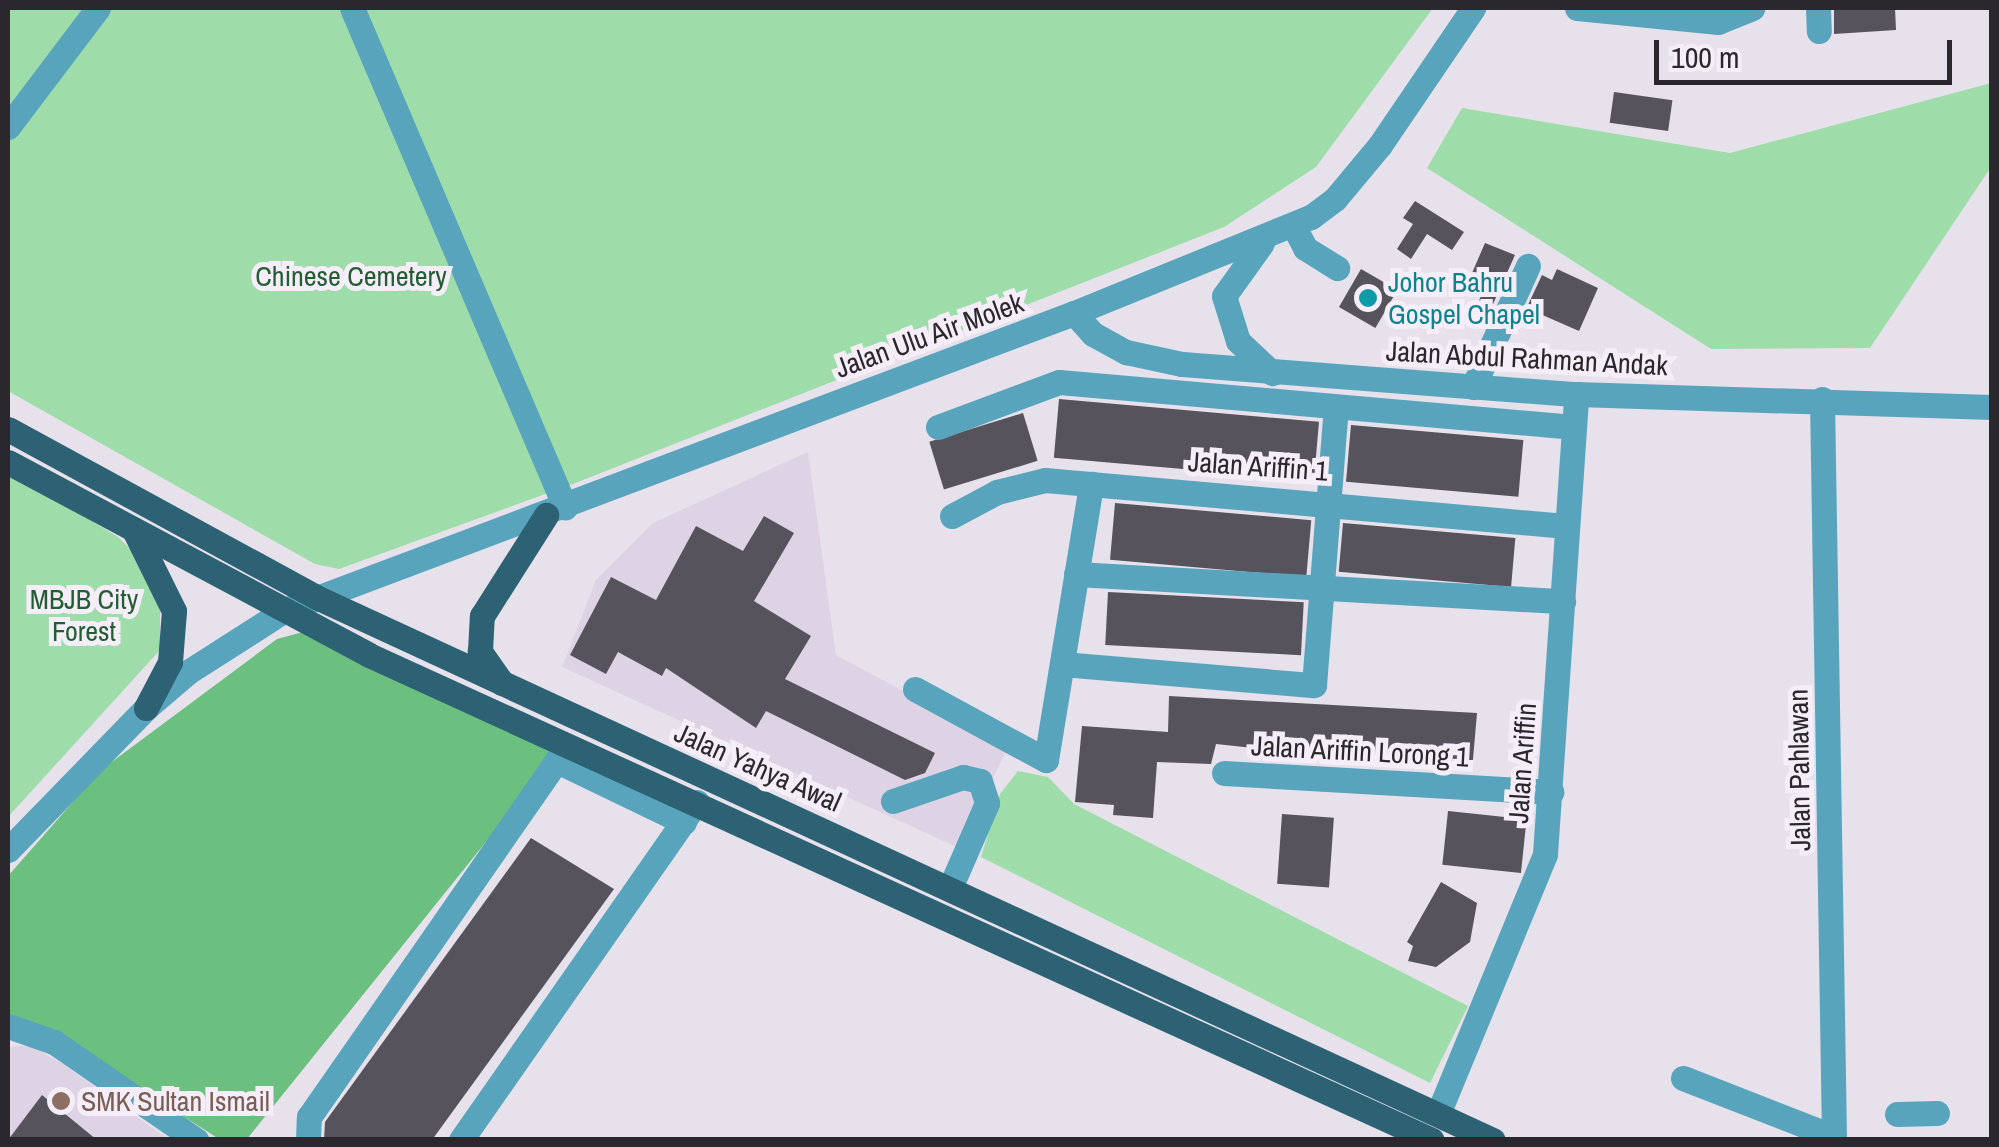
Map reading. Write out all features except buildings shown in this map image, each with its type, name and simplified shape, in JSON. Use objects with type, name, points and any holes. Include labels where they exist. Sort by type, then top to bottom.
[{"type":"main road","name":"Jalan Yahya Awal","points":[[8,429],[316,597],[950,888],[1425,1131]]},
{"type":"main road","name":"Jalan Yahya Awal","points":[[8,462],[285,610],[553,767],[681,826],[1425,1131],[1493,1140]]},
{"type":"main road","points":[[504,685],[480,651],[482,616],[556,511]]},
{"type":"main road","points":[[135,532],[174,612],[170,662],[146,708]]},
{"type":"street","points":[[8,127],[98,8]]},
{"type":"street","points":[[352,8],[556,511]]},
{"type":"street","name":"Jalan Ulu Air Molek","points":[[8,850],[146,708],[188,672],[285,610],[556,511],[1293,226],[1336,200],[1473,8]]},
{"type":"street","points":[[1576,8],[1718,22],[1752,8]]},
{"type":"street","points":[[1293,226],[1305,248],[1337,268]]},
{"type":"street","points":[[1265,239],[1224,296],[1238,340],[1273,373]]},
{"type":"street","points":[[1473,387],[1528,266]]},
{"type":"street","name":"Jalan Abdul Rahman Andak","points":[[1074,313],[1093,334],[1134,355],[1273,373],[1576,394],[1992,407]]},
{"type":"street","points":[[938,426],[1059,382],[1574,427]]},
{"type":"street","name":"Jalan Ariffin","points":[[1425,1131],[1531,900],[1545,854],[1576,394]]},
{"type":"street","name":"Jalan Pahlawan","points":[[1822,399],[1834,1138]]},
{"type":"street","points":[[1062,664],[1309,688],[1316,679],[1336,408]]},
{"type":"street","name":"Jalan Ariffin 1","points":[[952,516],[997,492],[1045,480],[1566,526]]},
{"type":"street","points":[[915,689],[1044,762],[1091,484]]},
{"type":"street","points":[[1076,574],[1563,601]]},
{"type":"street","points":[[308,1140],[309,1118],[553,767]]},
{"type":"street","name":"Jalan Ariffin Lorong 1","points":[[1224,773],[1551,792]]},
{"type":"street","points":[[893,800],[963,777],[980,781],[987,803],[950,888]]},
{"type":"street","points":[[461,1140],[681,826]]},
{"type":"street","points":[[8,1026],[54,1042],[196,1140]]},
{"type":"street","points":[[1683,1078],[1834,1138]]},
{"type":"street","points":[[1897,1114],[1936,1113]]},
{"type":"shaded area","points":[[808,452],[836,655],[1008,747],[959,848],[562,667],[596,580],[653,523]]},
{"type":"shaded area","name":"SMK Sultan Ismail","points":[[30,1045],[168,1139],[8,1140],[8,1047]]},
{"type":"green space","name":"Chinese Cemetery","points":[[8,8],[1433,8],[1316,167],[1224,227],[573,484],[339,569],[315,564],[8,391]]},
{"type":"green space","points":[[1991,83],[1991,167],[1870,348],[1711,349],[1427,168],[1462,108],[1730,153]]},
{"type":"green space","name":"MBJB City Forest","points":[[8,471],[118,537],[160,579],[160,650],[8,817]]},
{"type":"green space","points":[[307,631],[559,751],[247,1139],[219,1139],[56,1035],[8,1020],[8,876],[101,770],[277,639]]},
{"type":"green space","points":[[1018,771],[1048,777],[1074,804],[1468,1006],[1430,1083],[981,857],[1000,794]]},
{"type":"place","name":"Johor Bahru Gospel Chapel","points":[[1368,298]]},
{"type":"place","name":"SMK Sultan Ismail","points":[[61,1101]]}]
